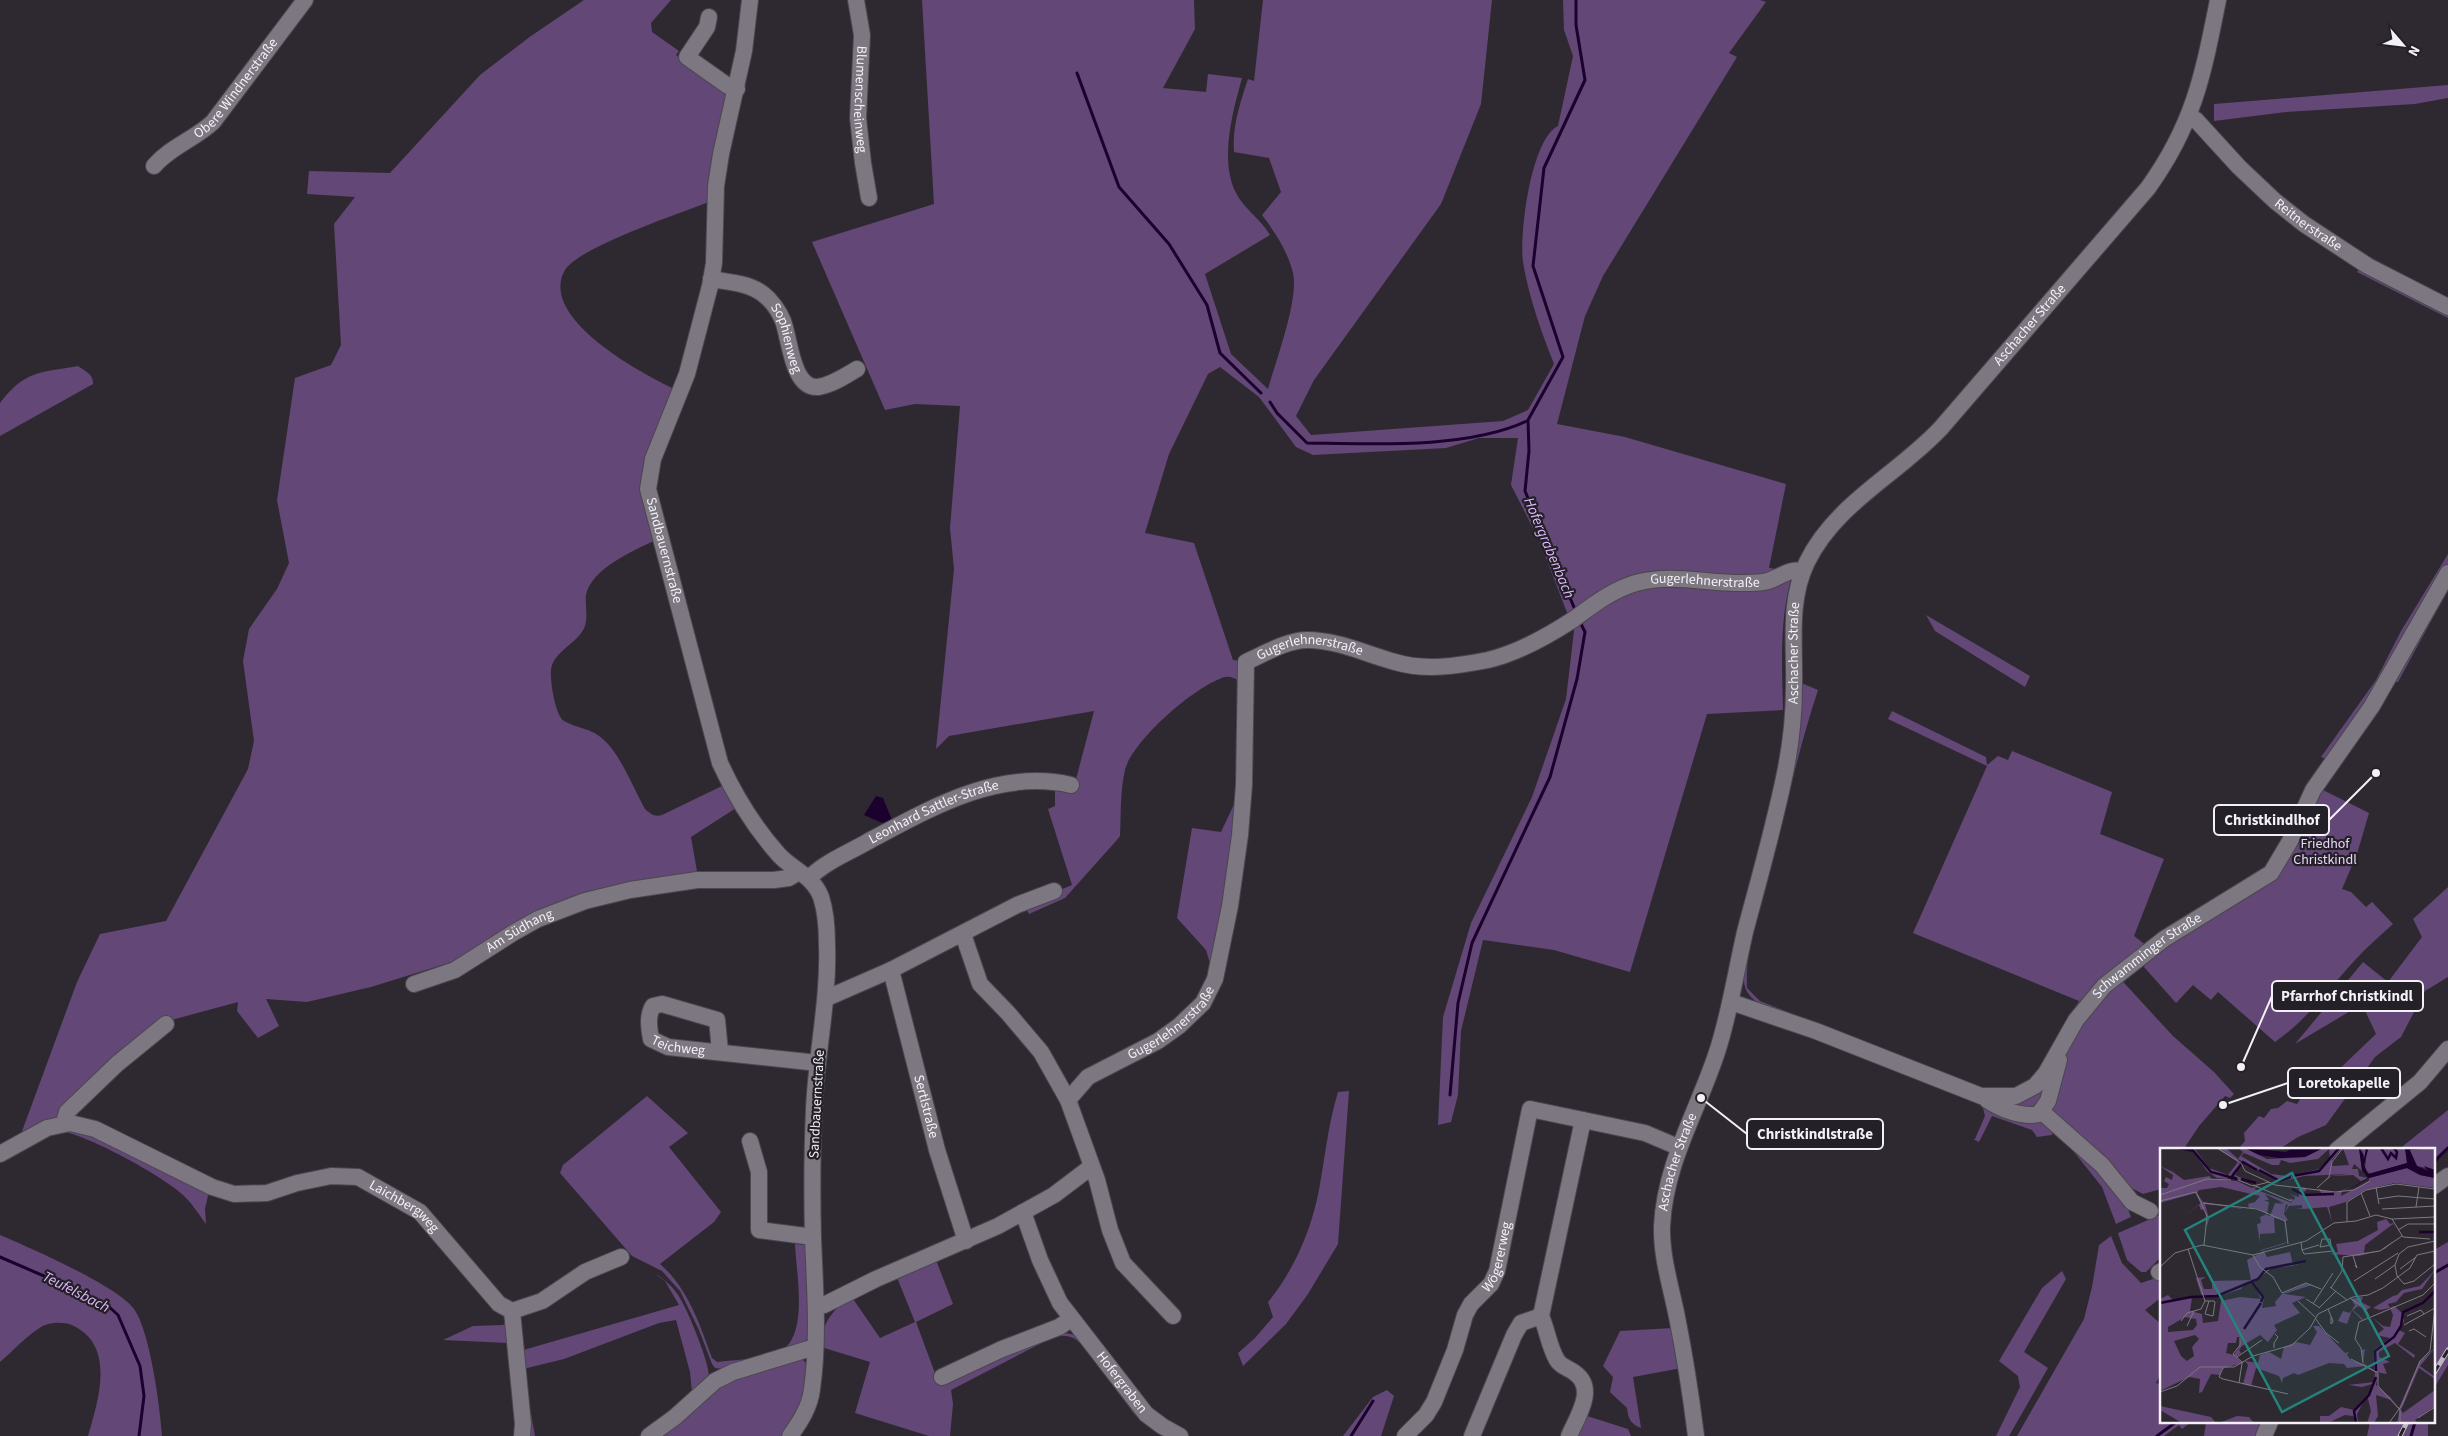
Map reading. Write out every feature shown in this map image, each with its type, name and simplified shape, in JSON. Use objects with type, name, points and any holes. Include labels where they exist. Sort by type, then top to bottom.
[{"type":"street","name":"Obere Windnerstraße","points":[[154,166],[165,155],[195,137],[214,122],[305,0]]},
{"type":"street","name":"Sandbauernstraße","points":[[750,0],[737,89],[721,154],[716,186],[712,279],[688,374],[653,460],[648,489],[720,763],[730,786],[765,838],[780,856],[804,875],[821,897],[826,925],[827,998],[814,1109],[813,1237],[817,1306],[815,1347],[809,1404],[790,1436]]},
{"type":"street","name":"Blumenscheinweg","points":[[856,0],[862,35],[858,118],[869,198]]},
{"type":"street","name":"Aschacher Straße","points":[[1696,1436],[1689,1380],[1663,1243],[1662,1226],[1667,1189],[1678,1147],[1712,1067],[1731,1002],[1790,750],[1794,684],[1793,625],[1803,571],[1818,543],[1837,518],[1927,443],[2128,212],[2160,172],[2190,117],[2203,72],[2218,0]]},
{"type":"street","points":[[709,17],[707,27],[687,57],[728,86],[737,89]]},
{"type":"street","name":"Reitnerstraße","points":[[2190,117],[2196,120],[2239,167],[2275,201],[2304,224],[2368,266],[2448,307]]},
{"type":"street","name":"Sophienweg","points":[[712,279],[749,286],[772,301],[783,320],[797,374],[805,383],[816,387],[828,384],[856,369]]},
{"type":"street","name":"Gugerlehnerstraße","points":[[1068,1100],[1088,1077],[1158,1041],[1180,1026],[1203,1003],[1213,986],[1224,938],[1240,835],[1244,785],[1246,662],[1275,648],[1305,640],[1349,647],[1396,663],[1427,667],[1458,666],[1491,659],[1521,649],[1622,588],[1656,580],[1696,579],[1744,584],[1770,580],[1790,570],[1803,571]]},
{"type":"street","name":"Schwamminger Straße","points":[[1731,1002],[1816,1031],[1981,1096],[2007,1098],[2029,1090],[2046,1073],[2088,1003],[2120,973],[2164,939],[2271,873],[2290,841],[2313,790],[2372,706],[2448,573]]},
{"type":"street","name":"Leonhard Sattler-Straße","points":[[804,875],[823,867],[939,804],[964,794],[1024,781],[1052,780],[1071,785]]},
{"type":"street","name":"Am Südhang","points":[[414,984],[455,970],[538,919],[585,901],[630,890],[697,880],[774,880],[804,875]]},
{"type":"street","points":[[827,998],[891,970],[1017,905],[1054,891]]},
{"type":"street","points":[[963,934],[980,984],[1041,1052],[1068,1100],[1080,1127],[1110,1230],[1123,1263],[1161,1305],[1174,1316]]},
{"type":"street","name":"Sertlstraße","points":[[891,970],[937,1150],[966,1241]]},
{"type":"street","name":"Teichweg","points":[[720,1052],[717,1020],[662,1004],[653,1006],[650,1011],[649,1027],[651,1039],[658,1044],[668,1047],[818,1063]]},
{"type":"street","points":[[0,1154],[47,1128],[64,1123],[67,1112],[125,1058],[166,1024]]},
{"type":"street","points":[[1981,1096],[2013,1112],[2035,1115],[2042,1111],[2048,1101],[2057,1072],[2062,1044]]},
{"type":"street","points":[[2339,1148],[2420,1082],[2448,1049]]},
{"type":"street","name":"Wögererweg","points":[[1406,1436],[1434,1402],[1455,1350],[1465,1315],[1471,1304],[1491,1284],[1497,1271],[1530,1109],[1645,1133],[1678,1147]]},
{"type":"street","points":[[2042,1111],[2102,1165],[2132,1202],[2150,1211]]},
{"type":"street","points":[[1569,1436],[1586,1397],[1586,1387],[1582,1378],[1561,1365],[1556,1359],[1541,1316],[1583,1120]]},
{"type":"street","name":"Laichbergweg","points":[[64,1123],[95,1129],[212,1187],[234,1194],[267,1193],[297,1183],[331,1176],[358,1177],[420,1212],[499,1304],[512,1312]]},
{"type":"street","points":[[750,1141],[759,1172],[759,1230],[813,1237]]},
{"type":"street","points":[[817,1306],[966,1241],[1024,1212],[1062,1189],[1091,1166]]},
{"type":"street","points":[[2436,1185],[2448,1176]]},
{"type":"street","name":"Hofergraben","points":[[1024,1212],[1049,1282],[1071,1319],[1146,1414],[1180,1436]]},
{"type":"street","points":[[522,1436],[523,1424],[512,1312],[542,1301],[585,1272],[621,1257]]},
{"type":"street","points":[[1472,1436],[1514,1335],[1521,1323],[1541,1316]]},
{"type":"street","points":[[942,1377],[1002,1349],[1059,1327],[1071,1319]]},
{"type":"street","points":[[649,1436],[716,1381],[734,1372],[815,1347]]},
{"type":"street","points":[[2264,1436],[2269,1424]]},
{"type":"green space","points":[[584,0],[671,0],[651,23],[652,32],[679,51],[676,55],[728,91],[709,202],[609,241],[589,251],[565,270],[560,288],[566,307],[579,325],[620,358],[677,390],[655,442],[656,540],[636,549],[596,577],[586,595],[586,618],[582,632],[561,652],[553,663],[551,670],[552,689],[561,718],[570,724],[591,731],[607,743],[623,765],[645,809],[651,814],[662,815],[724,785],[736,808],[691,837],[698,877],[581,896],[468,957],[371,987],[307,1002],[266,999],[279,1026],[258,1038],[237,1011],[238,1002],[164,1022],[58,1118],[21,1134],[77,982],[100,934],[166,921],[248,769],[254,741],[243,661],[249,629],[277,589],[289,563],[277,500],[295,378],[331,365],[341,345],[334,224],[355,197],[307,194],[309,171],[390,173],[480,75],[531,36]]},
{"type":"green space","points":[[922,0],[1194,0],[1195,29],[1163,88],[1206,92],[1208,74],[1242,78],[1229,136],[1228,166],[1231,180],[1239,199],[1270,235],[1205,274],[1231,354],[1268,389],[1290,314],[1293,298],[1293,273],[1288,257],[1280,242],[1262,215],[1281,192],[1269,158],[1234,152],[1234,133],[1237,115],[1248,79],[1254,81],[1263,0],[1492,0],[1481,104],[1441,204],[1314,380],[1296,416],[1311,435],[1503,421],[1528,410],[1554,364],[1532,301],[1522,249],[1525,210],[1534,167],[1549,134],[1558,126],[1573,56],[1564,30],[1563,0],[1760,0],[1766,2],[1729,53],[1737,57],[1603,276],[1585,316],[1557,424],[1625,437],[1786,484],[1769,568],[1793,571],[1783,623],[1783,710],[1707,714],[1630,972],[1554,950],[1483,940],[1461,1031],[1458,1095],[1451,1122],[1438,1125],[1443,1017],[1471,923],[1532,797],[1566,699],[1574,631],[1540,542],[1511,485],[1518,438],[1479,438],[1446,448],[1313,455],[1296,447],[1259,397],[1220,367],[1208,374],[1169,454],[1145,533],[1194,543],[1233,660],[1243,661],[1237,836],[1207,992],[1200,998],[1211,967],[1206,950],[1177,918],[1192,828],[1221,832],[1237,798],[1239,681],[1234,678],[1225,677],[1198,691],[1182,702],[1152,730],[1130,758],[1125,770],[1121,795],[1120,836],[1065,898],[1029,914],[1024,905],[1072,885],[1048,809],[1055,806],[1055,785],[1075,783],[1094,711],[949,736],[936,749],[954,569],[950,528],[960,406],[915,404],[885,410],[812,242],[934,204]]},
{"type":"green space","points":[[2448,85],[2448,98],[2415,104],[2286,112],[2214,121],[2214,104]]},
{"type":"green space","points":[[2361,267],[2448,299],[2448,318],[2357,272]]},
{"type":"green space","points":[[78,366],[91,376],[93,384],[0,436],[0,403],[17,384],[43,372]]},
{"type":"green space","points":[[2448,554],[2448,590],[2398,682],[2379,682],[2327,759],[2321,757],[2376,680],[2401,631]]},
{"type":"green space","points":[[1926,615],[2030,676],[2025,687],[1935,631]]},
{"type":"green space","points":[[1799,682],[1818,690],[1800,751],[1752,937],[1747,971],[1747,988],[1760,1001],[1978,1087],[2002,1090],[2016,1088],[2026,1083],[2036,1074],[2052,1050],[2079,1001],[1913,933],[1987,766],[1888,719],[1892,711],[1986,757],[1987,765],[1998,756],[2008,760],[2012,751],[2112,792],[2100,834],[2164,859],[2134,936],[2147,946],[2114,972],[2173,1036],[2214,1072],[2234,1094],[2230,1098],[2225,1096],[2199,1126],[2184,1148],[2160,1148],[2160,1189],[2143,1194],[2101,1172],[2128,1209],[2131,1217],[2116,1224],[2102,1187],[2054,1127],[2052,1135],[2037,1137],[2032,1130],[1992,1116],[1979,1142],[1973,1139],[1975,1139],[1985,1116],[1978,1088],[1758,1003],[1745,988],[1746,956]]},
{"type":"green space","name":"Friedhof Christkindl","points":[[2319,788],[2369,813],[2357,854],[2342,889],[2351,892],[2366,907],[2372,902],[2393,924],[2361,954],[2298,1024],[2275,1042],[2218,992],[2211,1000],[2193,985],[2176,1003],[2144,967],[2151,953],[2271,878],[2286,864]]},
{"type":"green space","points":[[2448,887],[2448,977],[2425,991],[2401,1037],[2375,1057],[2326,1125],[2298,1137],[2281,1148],[2239,1148],[2245,1141],[2244,1133],[2259,1116],[2264,1118],[2271,1109],[2278,1108],[2287,1101],[2297,1104],[2307,1088],[2333,1075],[2376,1034],[2362,1004],[2295,1044],[2363,962],[2388,982],[2422,937],[2413,919]]},
{"type":"green space","points":[[1349,1091],[1338,1244],[1308,1294],[1286,1324],[1243,1366],[1238,1353],[1255,1338],[1273,1317],[1268,1302],[1286,1277],[1306,1235],[1316,1205],[1329,1129],[1338,1092]]},
{"type":"green space","points":[[647,1096],[688,1133],[669,1147],[721,1212],[714,1222],[660,1264],[686,1296],[698,1320],[712,1358],[717,1362],[756,1358],[778,1352],[788,1345],[798,1320],[799,1304],[795,1244],[807,1245],[811,1334],[802,1345],[724,1369],[715,1368],[680,1291],[662,1271],[632,1256],[560,1173],[563,1165]]},
{"type":"green space","points":[[2448,1110],[2448,1146],[2436,1157],[2436,1148],[2400,1148]]},
{"type":"green space","points":[[72,1126],[209,1191],[205,1209],[206,1224],[185,1197],[158,1177],[104,1147],[86,1139],[59,1131]]},
{"type":"green space","points":[[2160,1215],[2160,1258],[2146,1272],[2141,1272],[2127,1260],[2118,1233]]},
{"type":"green space","points":[[0,1235],[92,1279],[110,1289],[134,1309],[145,1334],[149,1351],[162,1436],[88,1436],[99,1391],[100,1361],[95,1347],[87,1335],[70,1324],[53,1323],[44,1325],[0,1362]]},
{"type":"green space","points":[[2111,1236],[2122,1263],[2141,1283],[2160,1277],[2160,1299],[2145,1310],[2160,1323],[2160,1375],[2156,1383],[2160,1384],[2160,1424],[2188,1424],[2182,1429],[2179,1425],[2164,1436],[2017,1436],[2084,1319],[2099,1245]]},
{"type":"green space","points":[[2448,1242],[2448,1365],[2436,1385],[2436,1249]]},
{"type":"green space","points":[[936,1260],[953,1304],[916,1322],[936,1376],[1060,1332],[1076,1335],[1163,1436],[1135,1415],[1083,1346],[1073,1338],[1066,1336],[1053,1337],[951,1390],[953,1404],[950,1436],[929,1436],[855,1413],[870,1362],[821,1347],[823,1331],[829,1318],[851,1296],[880,1338],[915,1322],[896,1275]]},
{"type":"green space","points":[[2062,1271],[2066,1279],[2024,1352],[2048,1368],[2009,1436],[1996,1436],[2020,1387],[2018,1376],[1999,1361],[2042,1288]]},
{"type":"green space","points":[[655,1274],[662,1278],[672,1287],[684,1305],[702,1350],[709,1378],[643,1436],[639,1436],[692,1392],[690,1372],[676,1320],[659,1323],[564,1359],[523,1369],[535,1436],[526,1436],[520,1351],[679,1305],[665,1281]]},
{"type":"green space","points":[[507,1322],[508,1343],[443,1340],[473,1326],[503,1325]]},
{"type":"green space","points":[[1673,1328],[1682,1368],[1633,1377],[1641,1428],[1632,1423],[1627,1408],[1610,1392],[1613,1377],[1603,1366],[1620,1331]]},
{"type":"green space","points":[[798,1359],[803,1360],[808,1365],[807,1392],[783,1436],[657,1436],[716,1386],[744,1374]]},
{"type":"green space","points":[[1387,1390],[1394,1396],[1381,1436],[1343,1436],[1373,1397]]},
{"type":"green space","points":[[1584,1415],[1628,1429],[1631,1436],[1576,1436]]},
{"type":"green space","points":[[2206,1424],[2258,1424],[2262,1430],[2259,1436],[2204,1436]]},
{"type":"green space","points":[[2370,1424],[2428,1424],[2428,1436],[2367,1436]]},
{"type":"shaded area","points":[[876,796],[883,798],[892,820],[882,823],[864,815]]},
{"type":"waterway","name":"Hofergrabenbach","points":[[1576,0],[1576,25],[1585,80],[1544,168],[1533,266],[1563,357],[1528,420],[1529,451],[1525,491],[1576,612]]},
{"type":"waterway","points":[[1077,73],[1119,187],[1169,244],[1207,305],[1220,353],[1261,393]]},
{"type":"waterway","points":[[1270,402],[1277,413],[1307,443],[1390,444],[1449,441],[1503,430],[1527,421]]},
{"type":"waterway","name":"Hofergrabenbach","points":[[1450,1095],[1458,1003],[1472,943],[1550,777],[1577,679],[1585,632],[1579,620]]},
{"type":"waterway","points":[[2436,1160],[2448,1148]]},
{"type":"waterway","name":"Teufelsbach","points":[[0,1257],[44,1276],[59,1286],[69,1287],[106,1304],[118,1315],[140,1366],[144,1396],[139,1436]]},
{"type":"waterway","points":[[2436,1272],[2448,1265]]},
{"type":"waterway","name":"Hofergrabenbach","points":[[1351,1436],[1373,1401]]},
{"type":"waterway","points":[[2157,1436],[2173,1424]]},
{"type":"waterway","points":[[2411,1436],[2414,1424]]},
{"type":"railway","points":[[2436,1370],[2448,1350]]},
{"type":"railway","points":[[2400,1436],[2406,1424]]},
{"type":"place","name":"Christkindlhof","points":[[2376,773]]},
{"type":"place","name":"Pfarrhof Christkindl","points":[[2241,1067]]},
{"type":"place","name":"Christkindlstraße","points":[[1701,1098]]},
{"type":"place","name":"Loretokapelle","points":[[2223,1105]]}]
